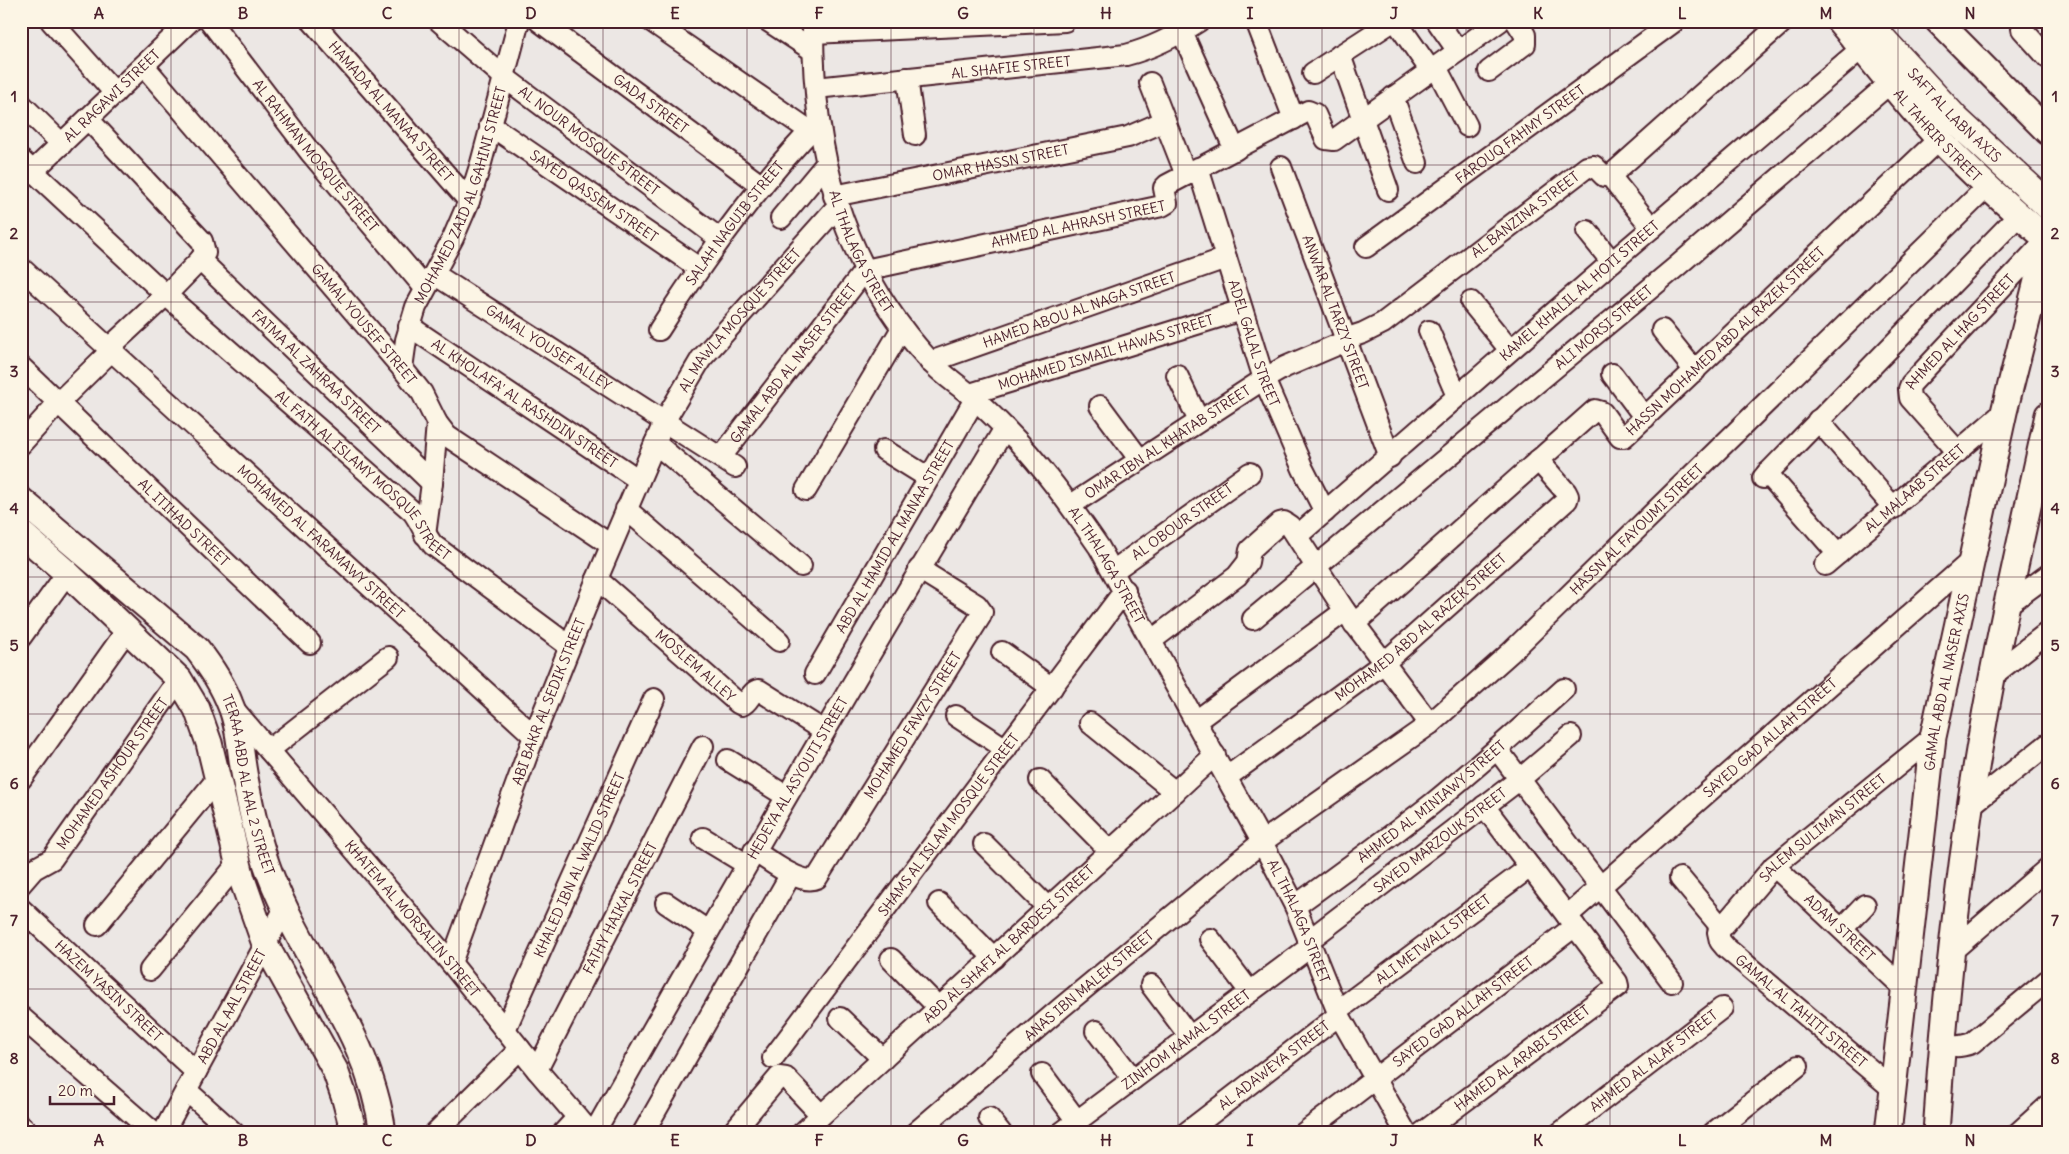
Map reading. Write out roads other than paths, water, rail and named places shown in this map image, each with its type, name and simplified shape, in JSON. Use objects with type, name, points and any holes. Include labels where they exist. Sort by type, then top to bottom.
[{"type":"main road","name":"SAFT AL LABN AXIS","points":[[1865,21],[1956,120],[2048,205]]},
{"type":"main road","name":"SAFT AL LABN AXIS","points":[[1882,21],[1966,110],[2048,186]]},
{"type":"street","points":[[51,21],[115,93]]},
{"type":"street","name":"AL RAGAWI STREET","points":[[27,166],[62,144],[190,21]]},
{"type":"street","name":"AL RAHMAN MOSQUE STREET","points":[[210,21],[310,152],[430,281]]},
{"type":"street","name":"HAMADA AL MANAA STREET","points":[[312,21],[469,201]]},
{"type":"street","name":"AL NOUR MOSQUE STREET","points":[[439,21],[504,77],[720,239]]},
{"type":"street","name":"MOHAMED ZAID AL GAHINI STREET","points":[[402,368],[409,326],[469,201],[519,21]]},
{"type":"street","name":"GADA STREET","points":[[539,21],[762,186]]},
{"type":"street","points":[[651,21],[815,126]]},
{"type":"street","points":[[768,21],[813,34],[1065,21]]},
{"type":"street","name":"AL SHAFIE STREET","points":[[816,88],[1126,54],[1145,50],[1179,27],[1200,21]]},
{"type":"street","points":[[1256,21],[1294,119]]},
{"type":"street","points":[[1313,73],[1395,21],[1434,69],[1467,126]]},
{"type":"street","points":[[1437,21],[1458,51]]},
{"type":"street","name":"AHMED AL AHRASH STREET","points":[[865,270],[1162,206],[1167,203],[1165,186],[1308,111],[1313,112],[1324,136],[1329,140],[1334,140],[1500,21]]},
{"type":"street","points":[[1490,71],[1525,44],[1525,35],[1516,21]]},
{"type":"street","name":"FAROUQ FAHMY STREET","points":[[1366,247],[1675,21]]},
{"type":"street","points":[[1652,228],[1610,176],[1784,21]]},
{"type":"street","name":"AL TAHRIR STREET","points":[[1839,21],[1939,139],[1987,187],[2048,239]]},
{"type":"street","points":[[1948,25],[2048,132]]},
{"type":"street","points":[[1179,27],[1235,150]]},
{"type":"street","points":[[2022,29],[2048,58]]},
{"type":"street","name":"AL THALAGA STREET","points":[[813,34],[816,88],[815,126],[836,201],[865,270],[902,328],[930,362],[1005,428],[1050,479],[1071,505],[1125,590],[1262,842],[1294,906],[1338,1013],[1406,1133]]},
{"type":"street","name":"KAMEL KHALIL AL HOTI STREET","points":[[1297,536],[1390,457],[1510,350],[1862,48]]},
{"type":"street","points":[[1340,56],[1388,190]]},
{"type":"street","name":"GAMAL YOUSEF STREET","points":[[144,66],[402,368],[422,393],[437,423],[447,436],[611,545]]},
{"type":"street","points":[[907,78],[915,135]]},
{"type":"street","name":"ADEL GALAL STREET","points":[[1150,83],[1165,121],[1192,172],[1226,258],[1264,379],[1295,451],[1325,512]]},
{"type":"street","name":"ALI MORSI STREET","points":[[1253,619],[1450,453],[1676,267],[1890,83]]},
{"type":"street","points":[[1393,98],[1416,164]]},
{"type":"street","points":[[21,104],[62,144]]},
{"type":"street","points":[[21,444],[110,349],[166,295],[205,253],[202,241],[88,119]]},
{"type":"street","name":"OMAR HASSN STREET","points":[[836,201],[1128,137],[1165,121]]},
{"type":"street","name":"SAYED QASSEM STREET","points":[[490,125],[699,268]]},
{"type":"street","name":"SALAH NAGUIB STREET","points":[[659,330],[720,239],[762,186],[815,126]]},
{"type":"street","name":"HASSN MOHAMED ABD AL RAZEK STREET","points":[[1196,721],[1350,618],[1595,410],[1602,412],[1621,438],[1695,371],[1939,139]]},
{"type":"street","points":[[782,218],[826,164]]},
{"type":"street","name":"AL FATH AL ISLAMY MOSQUE STREET","points":[[27,166],[166,295],[413,512],[420,521],[425,535],[433,545],[569,646]]},
{"type":"street","name":"AL BANZINA STREET","points":[[1345,340],[1383,323],[1587,167],[1594,166],[1604,176],[1610,176]]},
{"type":"street","name":"ANWAR AL TARZY STREET","points":[[1281,167],[1390,457]]},
{"type":"street","name":"HASSN AL FAYOUMI STREET","points":[[1262,842],[1430,724],[1510,653],[1987,187]]},
{"type":"street","name":"AL MAWLA MOSQUE STREET","points":[[655,443],[665,420],[688,379],[706,353],[836,201]]},
{"type":"street","points":[[1894,508],[1818,420],[2019,215]]},
{"type":"street","points":[[1587,231],[1612,262]]},
{"type":"street","name":"GAMAL ABD AL NASER AXIS","points":[[1888,1133],[1906,990],[1933,737],[2004,412],[2048,239]]},
{"type":"street","name":"AHMED AL HAG STREET","points":[[1958,452],[1910,398],[1909,389],[1911,384],[2048,239]]},
{"type":"street","name":"HAMED ABOU AL NAGA STREET","points":[[930,362],[1226,258]]},
{"type":"street","name":"FATMA AL ZAHRAA STREET","points":[[200,260],[432,483]]},
{"type":"street","name":"MOHAMED AL FARAMAWY STREET","points":[[21,268],[534,736]]},
{"type":"street","name":"GAMAL ABD AL NASER STREET","points":[[728,462],[865,270]]},
{"type":"street","name":"GAMAL YOUSEF ALLEY","points":[[430,281],[665,420],[728,462]]},
{"type":"street","points":[[1471,302],[1510,350]]},
{"type":"street","name":"MOHAMED ISMAIL HAWAS STREET","points":[[972,397],[1242,310]]},
{"type":"street","name":"AL KHOLAFA' AL RASHDIN STREET","points":[[409,326],[639,480]]},
{"type":"street","points":[[806,490],[902,328]]},
{"type":"street","points":[[1662,330],[1695,371]]},
{"type":"street","points":[[1429,331],[1457,396]]},
{"type":"street","name":"OMAR IBN AL KHATAB STREET","points":[[1071,505],[1264,379],[1299,360],[1345,340]]},
{"type":"street","name":"AL ITIHAD STREET","points":[[21,367],[310,643]]},
{"type":"street","points":[[1612,374],[1645,418]]},
{"type":"street","points":[[1177,375],[1199,421]]},
{"type":"street","name":"ABD AL HAMID AL MANAA STREET","points":[[815,674],[929,478],[972,397]]},
{"type":"street","points":[[1100,406],[1140,460]]},
{"type":"street","name":"AL MALAAB STREET","points":[[1818,420],[1765,476],[1832,560],[2004,412]]},
{"type":"street","points":[[1936,1133],[1942,1041],[1951,952],[1970,806],[1992,676],[2048,414]]},
{"type":"street","points":[[425,535],[437,423]]},
{"type":"street","name":"HEDEYA AL ASYOUTI STREET","points":[[593,1133],[750,857],[919,569],[1005,428]]},
{"type":"street","points":[[655,443],[801,566]]},
{"type":"street","name":"ABI BAKR AL SEDIK STREET","points":[[451,964],[534,736],[569,646],[655,443]]},
{"type":"street","points":[[884,450],[929,478]]},
{"type":"street","name":"MOHAMED ABD AL RAZEK STREET","points":[[1227,777],[1384,664],[1567,500],[1566,492],[1538,460]]},
{"type":"street","name":"AL OBOUR STREET","points":[[1113,571],[1250,473]]},
{"type":"street","name":"TERAA ABD AL AAL 2 STREET","points":[[21,500],[197,649],[217,675],[231,706],[256,826],[270,873],[285,908],[342,1012],[366,1064],[381,1118],[383,1133]]},
{"type":"street","points":[[626,509],[779,641]]},
{"type":"street","points":[[1152,640],[1237,576],[1248,562],[1250,550],[1280,523],[1287,523],[1297,536],[1315,568],[1350,618],[1430,724]]},
{"type":"street","name":"TERAA ABD AL AAL 2 STREET","points":[[21,534],[66,573],[179,679],[197,709],[209,743],[238,864],[265,944],[334,1070],[345,1099],[354,1133]]},
{"type":"street","name":"SAYED GAD ALLAH STREET","points":[[1304,1133],[1571,921],[1601,886],[1972,560]]},
{"type":"street","name":"MOHAMED FAWZY STREET","points":[[704,838],[806,881],[817,878],[982,612],[977,605],[919,569]]},
{"type":"street","points":[[21,638],[66,573]]},
{"type":"street","points":[[2007,605],[2048,575]]},
{"type":"street","name":"MOSLEM ALLEY","points":[[597,579],[738,703],[746,703],[753,693],[759,690],[824,731]]},
{"type":"street","points":[[99,604],[116,580]]},
{"type":"street","name":"SHAMS AL ISLAM MOSQUE STREET","points":[[773,1058],[1125,590]]},
{"type":"street","points":[[21,779],[127,630]]},
{"type":"street","points":[[1992,676],[2048,632]]},
{"type":"street","points":[[1002,652],[1052,688]]},
{"type":"street","points":[[269,750],[388,657]]},
{"type":"street","name":"MOHAMED ASHOUR STREET","points":[[21,884],[34,868],[52,858],[179,679]]},
{"type":"street","name":"AHMED AL MINIAWY STREET","points":[[1294,906],[1402,827],[1497,749],[1564,689]]},
{"type":"street","name":"KHALED IBN AL WALID STREET","points":[[505,1030],[654,699]]},
{"type":"street","name":"KHATEM AL MORSALIN STREET","points":[[231,706],[451,964],[577,1118],[593,1133]]},
{"type":"street","points":[[956,716],[1006,749]]},
{"type":"street","points":[[1090,722],[1175,792]]},
{"type":"street","name":"SAYED MARZOUK STREET","points":[[1309,944],[1520,779],[1571,736]]},
{"type":"street","name":"SALEM SULIMAN STREET","points":[[1721,927],[1774,866],[1933,737]]},
{"type":"street","points":[[1970,806],[2048,744]]},
{"type":"street","name":"FATHY HAIKAL STREET","points":[[537,1070],[703,746]]},
{"type":"street","points":[[1497,749],[1672,982]]},
{"type":"street","name":"ABD AL SHAFI AL BARDESI STREET","points":[[802,1133],[1215,755]]},
{"type":"street","points":[[728,760],[786,796]]},
{"type":"street","points":[[97,924],[217,779]]},
{"type":"street","points":[[1040,780],[1110,851]]},
{"type":"street","points":[[1484,806],[1571,921]]},
{"type":"street","name":"ANAS IBN MALEK STREET","points":[[915,1133],[1062,1007],[1262,842]]},
{"type":"street","points":[[984,844],[1048,908]]},
{"type":"street","points":[[150,970],[238,864]]},
{"type":"street","name":"ADAM STREET","points":[[1774,866],[1906,990]]},
{"type":"street","name":"ALI METWALI STREET","points":[[1338,1013],[1530,867]]},
{"type":"street","points":[[1951,952],[2048,868]]},
{"type":"street","points":[[643,1133],[791,874]]},
{"type":"street","points":[[1680,878],[1721,927]]},
{"type":"street","points":[[666,903],[708,931]]},
{"type":"street","points":[[939,904],[994,958]]},
{"type":"street","points":[[1842,929],[1865,905]]},
{"type":"street","name":"ABD AL AAL STREET","points":[[163,1133],[285,908]]},
{"type":"street","name":"HAZEM YASIN STREET","points":[[21,909],[196,1072]]},
{"type":"street","name":"HAMED AL ARABI STREET","points":[[1422,1133],[1618,986],[1617,982],[1571,921]]},
{"type":"street","name":"GAMAL AL TAHITI STREET","points":[[1721,927],[1718,938],[1725,947],[1894,1089]]},
{"type":"street","points":[[1210,939],[1250,992]]},
{"type":"street","name":"ZINHOM KAMAL STREET","points":[[1069,1127],[1250,992],[1309,944]]},
{"type":"street","points":[[891,959],[939,1008]]},
{"type":"street","points":[[1942,1041],[1950,1046],[1972,1043],[2048,980]]},
{"type":"street","points":[[1151,985],[1190,1037]]},
{"type":"street","name":"AHMED AL ALAF STREET","points":[[1560,1133],[1722,1008]]},
{"type":"street","name":"AL ADAWEYA STREET","points":[[1186,1133],[1338,1013]]},
{"type":"street","points":[[21,1017],[154,1133]]},
{"type":"street","points":[[840,1018],[883,1058]]},
{"type":"street","points":[[1096,1031],[1133,1079]]},
{"type":"street","points":[[435,1133],[520,1049]]},
{"type":"street","points":[[1713,1133],[1798,1066]]},
{"type":"street","points":[[1042,1074],[1069,1127]]},
{"type":"street","points":[[732,1133],[780,1077],[786,1078],[821,1115]]},
{"type":"street","points":[[186,1090],[234,1133]]},
{"type":"street","points":[[2018,1133],[2048,1106]]},
{"type":"street","points":[[563,1133],[577,1118]]},
{"type":"street","points":[[21,1126],[28,1133]]}]
